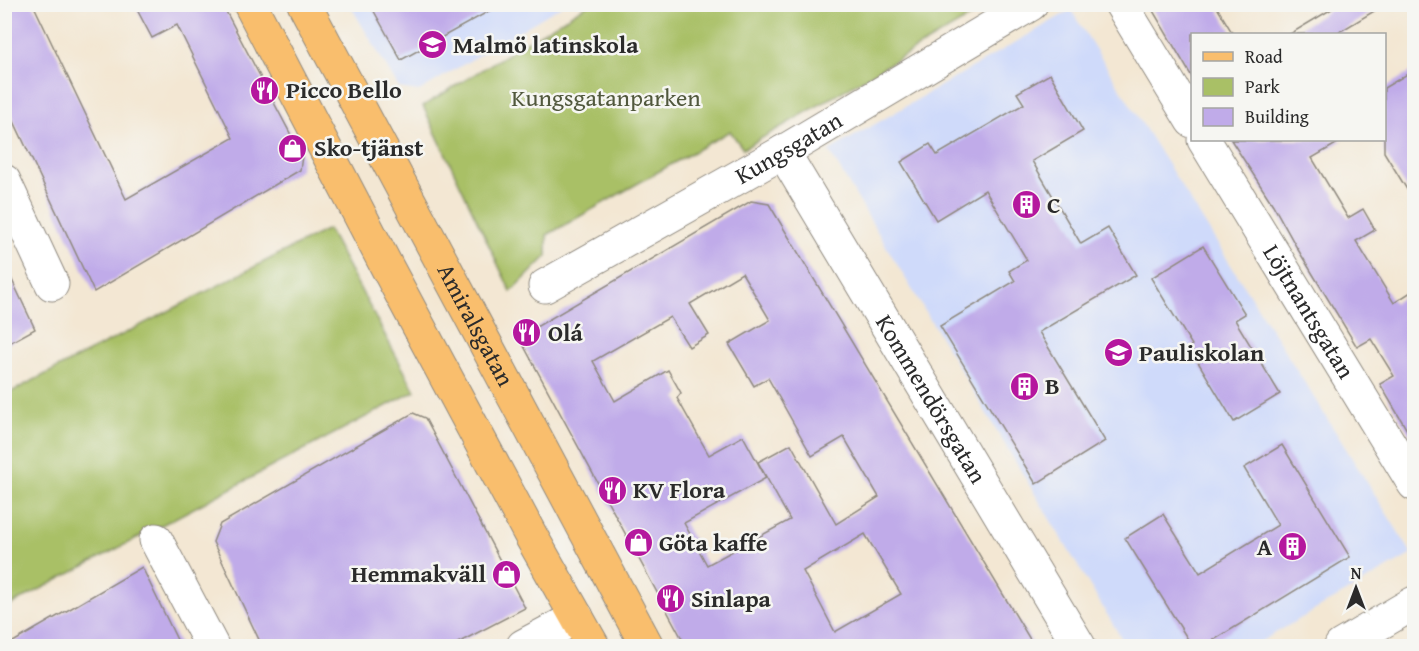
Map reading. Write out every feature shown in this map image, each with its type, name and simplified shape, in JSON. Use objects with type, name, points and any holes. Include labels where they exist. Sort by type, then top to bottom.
[{"type":"main road","name":"Amiralsgatan","points":[[250,4],[498,474],[593,646]]},
{"type":"main road","name":"Amiralsgatan","points":[[304,4],[647,646]]},
{"type":"street","name":"Kungsgatan","points":[[545,286],[783,152],[1031,4]]},
{"type":"street","points":[[1122,4],[1191,119]]},
{"type":"street","name":"Löjtnantsgatan","points":[[1205,141],[1414,484]]},
{"type":"street","name":"Kommendörsgatan","points":[[783,152],[1079,646]]},
{"type":"street","points":[[4,181],[52,284]]},
{"type":"street","points":[[156,540],[212,646]]},
{"type":"street","points":[[1341,646],[1414,603]]},
{"type":"street","points":[[523,646],[578,617]]},
{"type":"shaded area","name":"Malmö latinskola","points":[[350,5],[563,5],[419,91],[399,88]]},
{"type":"shaded area","name":"Pauliskolan","points":[[1071,10],[1412,554],[1253,646],[1126,646],[829,151]]},
{"type":"green space","name":"Kungsgatanparken","points":[[587,5],[991,5],[743,149],[730,131],[547,235],[547,256],[511,292],[423,106]]},
{"type":"green space","points":[[328,229],[415,391],[5,608],[5,395]]},
{"type":"building","points":[[4,4],[33,4],[126,199],[233,138],[177,25],[152,38],[134,4],[222,4],[302,156],[300,170],[94,292],[4,100]]},
{"type":"building","points":[[370,4],[502,4],[401,60]]},
{"type":"building","points":[[1149,4],[1215,4],[1232,33],[1191,33],[1191,75]]},
{"type":"building","points":[[1340,4],[1386,4],[1338,33],[1292,33]]},
{"type":"building","points":[[1414,70],[1414,201],[1384,152],[1386,87]]},
{"type":"building","points":[[1050,74],[1083,131],[1032,161],[1081,244],[1108,228],[1136,275],[1039,332],[1105,441],[1036,484],[940,326],[1015,281],[1009,271],[1027,260],[985,190],[936,220],[901,162],[930,144],[937,155],[1024,104],[1017,93]]},
{"type":"building","points":[[1232,141],[1341,141],[1312,158],[1348,218],[1363,209],[1375,230],[1356,241],[1394,303],[1414,290],[1414,442],[1380,384],[1394,376],[1371,339],[1357,347],[1273,205]]},
{"type":"building","points":[[751,201],[769,204],[1034,646],[686,646],[519,337]],"holes":[[[742,273],[770,320],[729,344],[754,386],[768,378],[812,456],[844,437],[879,497],[836,524],[791,444],[758,462],[790,520],[707,565],[684,523],[766,478],[743,436],[709,455],[677,398],[681,393],[668,370],[615,401],[593,361],[670,317],[689,347],[709,335],[690,304]],[[865,534],[901,594],[835,632],[803,571]]]},
{"type":"building","points":[[1203,246],[1245,314],[1235,320],[1280,394],[1234,422],[1189,347],[1192,345],[1151,278]]},
{"type":"building","points":[[4,263],[35,329],[4,346]]},
{"type":"building","points":[[413,413],[425,418],[525,608],[452,646],[262,646],[213,542],[220,524]]},
{"type":"building","name":"A","points":[[1282,445],[1350,557],[1204,646],[1192,646],[1125,538],[1163,514],[1200,573],[1278,525],[1244,468]]},
{"type":"building","points":[[142,567],[180,646],[6,646]]},
{"type":"place","name":"Malmö latinskola","points":[[432,45]]},
{"type":"place","name":"Picco Bello","points":[[265,90]]},
{"type":"place","name":"Sko-tjänst","points":[[293,148]]},
{"type":"place","name":"C","points":[[1026,205]]},
{"type":"place","name":"Olá","points":[[527,333]]},
{"type":"place","name":"Pauliskolan","points":[[1118,353]]},
{"type":"place","name":"B","points":[[1024,386]]},
{"type":"place","name":"KV Flora","points":[[612,490]]},
{"type":"place","name":"Göta kaffe","points":[[638,543]]},
{"type":"place","name":"A","points":[[1293,547]]},
{"type":"place","name":"Hemmakväll","points":[[507,574]]},
{"type":"place","name":"Sinlapa","points":[[670,599]]}]
